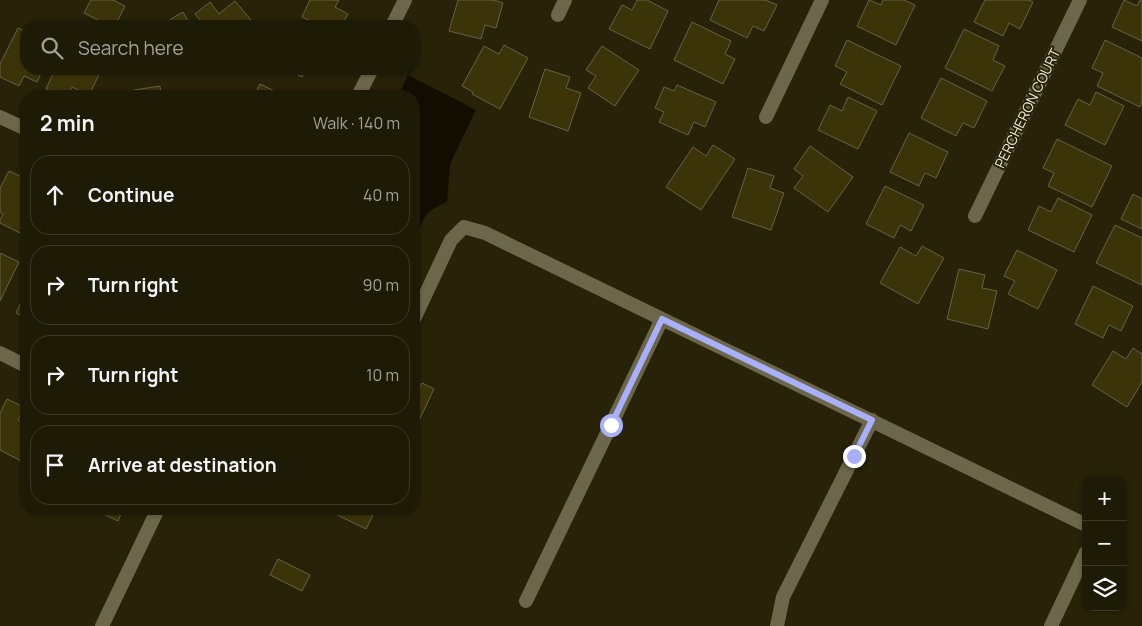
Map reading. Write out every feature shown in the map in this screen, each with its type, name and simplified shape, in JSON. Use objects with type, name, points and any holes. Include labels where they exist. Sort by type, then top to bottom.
[{"type":"street","points":[[395,20],[405,0]]},
{"type":"street","points":[[558,15],[565,0]]},
{"type":"street","points":[[766,117],[822,0]]},
{"type":"street","name":"PERCHERON COURT","points":[[975,216],[1080,0]]},
{"type":"street","points":[[361,90],[369,75]]},
{"type":"street","points":[[0,117],[20,126]]},
{"type":"street","points":[[420,306],[451,240],[464,227],[485,233],[1082,523]]},
{"type":"street","points":[[526,601],[662,319]]},
{"type":"street","points":[[0,353],[20,363]]},
{"type":"street","points":[[778,626],[783,597],[872,420]]},
{"type":"street","points":[[102,626],[155,515]]},
{"type":"street","points":[[1051,626],[1082,560]]},
{"type":"shaded area","points":[[408,75],[476,110],[450,164],[447,202],[438,206],[427,215],[420,229],[420,90],[401,90]]},
{"type":"building","points":[[91,0],[113,0],[125,6],[118,20],[98,20],[84,13]]},
{"type":"building","points":[[310,0],[339,0],[335,7],[348,14],[344,20],[308,20],[302,17]]},
{"type":"building","points":[[458,0],[494,0],[503,3],[496,28],[485,25],[481,39],[449,31]]},
{"type":"building","points":[[637,0],[647,0],[668,11],[650,49],[609,29],[622,5],[632,10]]},
{"type":"building","points":[[719,0],[766,0],[777,5],[764,31],[753,26],[747,38],[710,20]]},
{"type":"building","points":[[869,0],[881,5],[883,0],[904,0],[915,5],[896,45],[857,26]]},
{"type":"building","points":[[985,0],[1029,0],[1033,2],[1020,29],[1009,23],[1003,36],[974,22]]},
{"type":"building","points":[[1124,0],[1137,6],[1140,0],[1142,0],[1142,41],[1112,27]]},
{"type":"building","points":[[235,1],[251,20],[200,20],[195,14],[210,2],[219,14]]},
{"type":"building","points":[[183,12],[188,20],[169,20]]},
{"type":"building","points":[[692,22],[731,41],[725,54],[735,59],[723,84],[674,60]]},
{"type":"building","points":[[18,28],[20,29],[20,75],[40,75],[37,82],[24,76],[19,86],[0,77],[0,64]]},
{"type":"building","points":[[964,29],[999,46],[993,60],[1005,66],[992,91],[945,68]]},
{"type":"building","points":[[847,40],[901,66],[882,105],[840,84],[847,72],[835,66]]},
{"type":"building","points":[[1105,40],[1142,58],[1142,102],[1140,107],[1097,86],[1103,73],[1092,68]]},
{"type":"building","points":[[504,45],[528,58],[500,109],[472,94],[473,92],[462,86],[484,46],[499,54]]},
{"type":"building","points":[[602,46],[639,70],[615,106],[588,88],[596,76],[586,70]]},
{"type":"building","points":[[545,69],[570,77],[566,88],[581,93],[568,131],[529,117]]},
{"type":"building","points":[[52,75],[99,75],[92,90],[78,90],[72,87],[71,90],[46,89]]},
{"type":"building","points":[[941,78],[987,101],[974,128],[963,123],[956,136],[921,118]]},
{"type":"building","points":[[260,84],[272,90],[257,90]]},
{"type":"building","points":[[677,85],[716,102],[705,127],[694,122],[688,135],[659,122],[664,112],[655,108],[664,87],[674,91]]},
{"type":"building","points":[[160,86],[160,90],[134,90]]},
{"type":"building","points":[[1096,92],[1124,106],[1105,145],[1065,125],[1078,99],[1090,105]]},
{"type":"building","points":[[848,97],[877,111],[858,149],[818,130],[830,105],[842,111]]},
{"type":"building","points":[[909,133],[948,152],[936,178],[925,173],[919,186],[890,172]]},
{"type":"building","points":[[1057,139],[1112,166],[1092,207],[1048,186],[1054,173],[1043,168]]},
{"type":"building","points":[[713,145],[735,159],[701,210],[666,187],[693,147],[706,156]]},
{"type":"building","points":[[810,146],[853,177],[828,212],[794,188],[803,176],[794,169]]},
{"type":"building","points":[[748,168],[774,176],[770,188],[784,193],[771,230],[732,217]]},
{"type":"building","points":[[9,171],[20,176],[20,233],[0,223],[3,214],[0,212],[0,188]]},
{"type":"building","points":[[885,186],[924,205],[911,231],[900,225],[894,238],[866,224]]},
{"type":"building","points":[[1133,194],[1142,199],[1142,229],[1121,219]]},
{"type":"building","points":[[1058,198],[1092,215],[1074,252],[1028,230],[1039,206],[1051,212]]},
{"type":"building","points":[[1115,225],[1142,238],[1142,285],[1096,263]]},
{"type":"building","points":[[922,246],[944,258],[918,304],[880,283],[900,247],[916,256]]},
{"type":"building","points":[[1017,250],[1057,270],[1038,309],[1008,294],[1015,281],[1004,276]]},
{"type":"building","points":[[0,253],[19,262],[0,301]]},
{"type":"building","points":[[959,269],[985,275],[982,288],[997,291],[988,329],[947,319]]},
{"type":"building","points":[[1093,286],[1133,306],[1121,331],[1109,325],[1103,338],[1075,324]]},
{"type":"building","points":[[20,305],[20,315],[16,313]]},
{"type":"building","points":[[1133,348],[1142,354],[1142,382],[1127,407],[1092,385],[1113,351],[1126,359]]},
{"type":"building","points":[[422,383],[434,389],[420,418],[420,387]]},
{"type":"building","points":[[7,399],[20,405],[18,420],[20,421],[20,460],[0,450],[0,413]]},
{"type":"building","points":[[106,515],[120,515],[118,521]]},
{"type":"building","points":[[337,515],[373,515],[366,529]]},
{"type":"building","points":[[278,559],[310,575],[302,591],[270,575]]},
{"type":"route","points":[[611,425],[662,319],[872,420],[854,456]]}]
